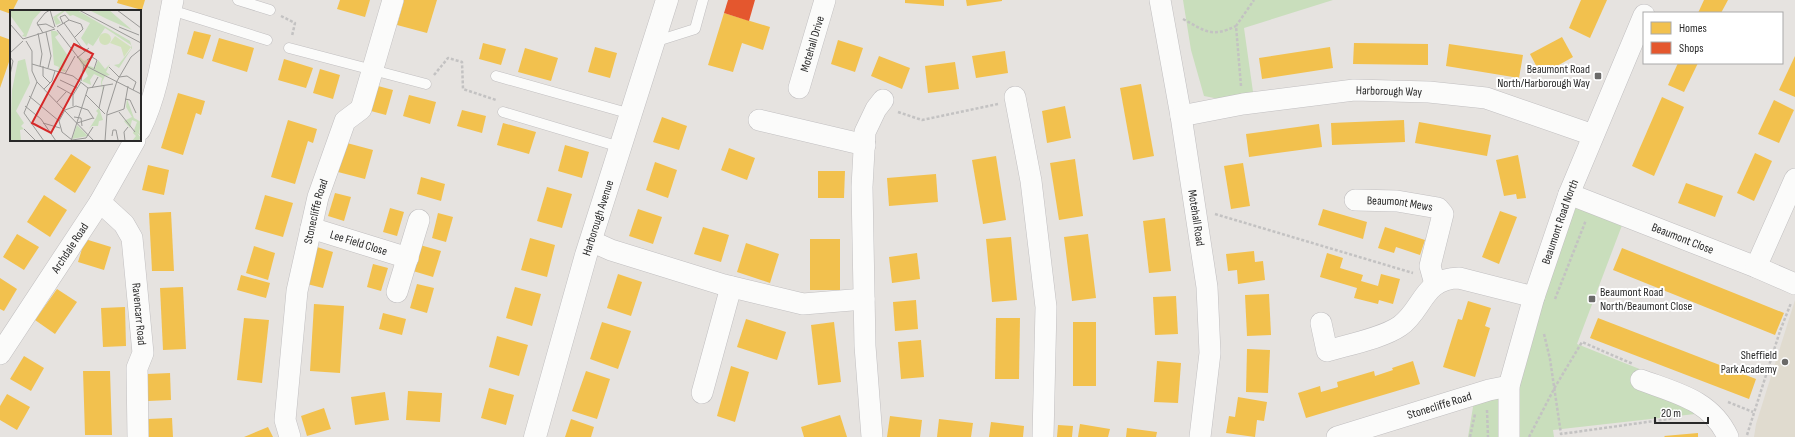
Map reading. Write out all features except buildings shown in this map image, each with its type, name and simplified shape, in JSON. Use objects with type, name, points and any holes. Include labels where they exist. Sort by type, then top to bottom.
[{"type":"street","name":"Stonecliffe Road","points":[[290,437],[285,420],[296,291],[318,197],[345,120],[361,109],[393,0]]},
{"type":"street","name":"Harborough Avenue","points":[[536,437],[591,241],[667,0]]},
{"type":"street","name":"Motehall Drive","points":[[799,88],[826,0]]},
{"type":"street","name":"Beaumont Road North","points":[[1645,12],[1651,0]]},
{"type":"street","name":"Motehall Road","points":[[1160,2],[1181,116],[1207,287],[1210,353],[1200,437]]},
{"type":"street","points":[[141,128],[149,112],[157,86],[172,5]]},
{"type":"street","name":"Beaumont Road North","points":[[1509,437],[1509,386],[1534,297],[1569,194],[1643,16]]},
{"type":"street","name":"Harborough Way","points":[[1181,116],[1243,104],[1354,90],[1429,92],[1486,98],[1593,135]]},
{"type":"street","points":[[1016,99],[1031,181],[1046,307],[1043,437]]},
{"type":"street","points":[[872,437],[865,346],[862,187],[865,132],[880,103]]},
{"type":"street","points":[[758,120],[865,145]]},
{"type":"street","name":"Archdale Road","points":[[0,354],[100,202],[134,141]]},
{"type":"street","points":[[1756,267],[1795,178]]},
{"type":"street","name":"Beaumont Close","points":[[1569,194],[1756,267],[1794,291]]},
{"type":"street","name":"Beaumont Mews","points":[[1355,200],[1397,200],[1438,208],[1443,214],[1430,266],[1435,284]]},
{"type":"street","name":"Ravencarr Road","points":[[100,202],[124,224],[132,238],[143,353],[137,368],[138,437]]},
{"type":"street","points":[[397,292],[419,220]]},
{"type":"street","name":"Lee Field Close","points":[[311,228],[408,258]]},
{"type":"street","points":[[591,241],[611,250],[731,287],[802,304],[864,299]]},
{"type":"street","points":[[1321,323],[1327,351],[1387,333],[1400,326],[1435,284],[1447,278],[1459,278],[1534,297]]},
{"type":"street","points":[[702,393],[731,287]]},
{"type":"street","points":[[1641,380],[1695,400],[1712,413],[1723,426],[1728,437]]},
{"type":"street","name":"Stonecliffe Road","points":[[1337,437],[1371,432],[1489,390],[1509,386]]},
{"type":"lane","points":[[238,0],[270,10]]},
{"type":"lane","points":[[654,42],[695,29],[703,0]]},
{"type":"lane","points":[[172,5],[267,40]]},
{"type":"lane","points":[[289,48],[426,84]]},
{"type":"lane","points":[[496,76],[631,114]]},
{"type":"lane","points":[[503,112],[620,147]]},
{"type":"path","points":[[1160,2],[1208,32],[1222,33],[1236,26],[1254,0]]},
{"type":"path","points":[[270,10],[295,23],[289,48]]},
{"type":"path","points":[[1236,26],[1243,104]]},
{"type":"path","points":[[440,69],[448,58],[462,62],[463,89],[498,100],[503,112]]},
{"type":"path","points":[[880,103],[922,120],[1016,99]]},
{"type":"path","points":[[1196,209],[1421,276],[1435,284]]},
{"type":"path","points":[[1555,301],[1587,218]]},
{"type":"path","points":[[1747,437],[1794,291]]},
{"type":"path","points":[[1542,336],[1544,329],[1555,387],[1561,434],[1712,413]]},
{"type":"path","points":[[1528,430],[1529,437],[1555,387],[1582,342],[1648,370],[1641,380]]},
{"type":"path","points":[[1470,437],[1475,412],[1487,409],[1488,437]]},
{"type":"shaded area","name":"Sheffield Park Academy","points":[[1795,300],[1795,437],[1754,437],[1756,424]]},
{"type":"green space","points":[[1183,0],[1333,0],[1244,28],[1255,106],[1204,96],[1191,50]]},
{"type":"green space","points":[[1576,201],[1624,220],[1577,344],[1647,372],[1704,413],[1553,430],[1554,437],[1468,437],[1474,401],[1507,389]]},
{"type":"place","name":"Beaumont Road North/Harborough Way","points":[[1598,76]]},
{"type":"place","name":"Beaumont Road North/Beaumont Close","points":[[1592,299]]},
{"type":"place","name":"Sheffield Park Academy","points":[[1785,362]]}]
